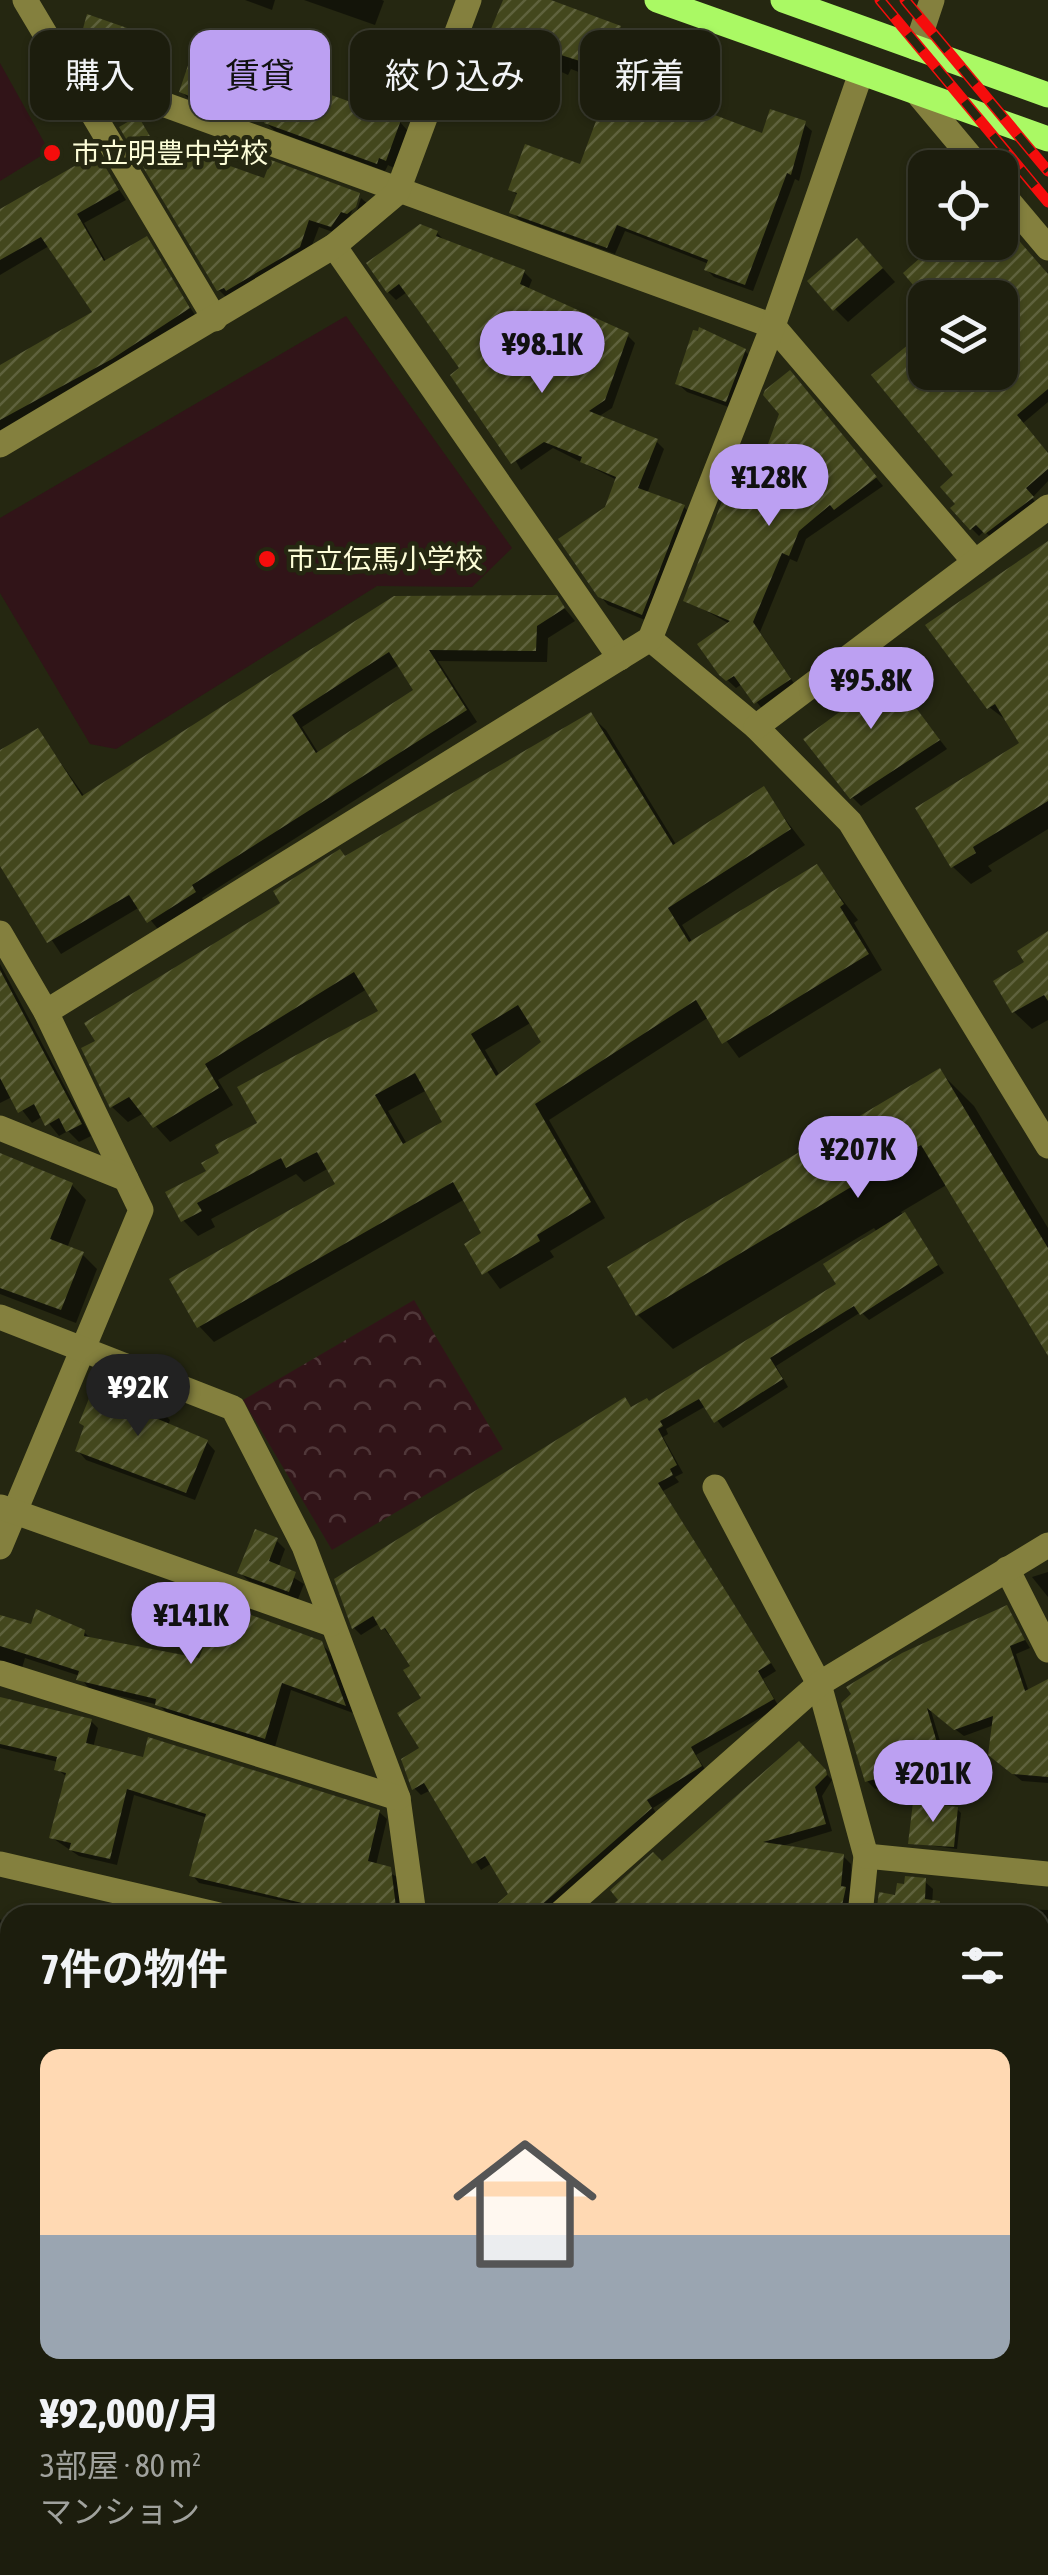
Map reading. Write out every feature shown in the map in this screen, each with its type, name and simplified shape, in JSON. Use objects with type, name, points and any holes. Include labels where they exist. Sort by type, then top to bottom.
[{"type":"main road","points":[[657,0],[1048,139]]},
{"type":"main road","points":[[783,0],[1048,95]]},
{"type":"street","points":[[24,0],[42,30]]},
{"type":"street","points":[[0,445],[334,246],[396,192],[469,0]]},
{"type":"street","points":[[916,48],[932,0]]},
{"type":"street","points":[[46,1012],[650,639],[773,326],[861,73]]},
{"type":"street","points":[[918,94],[965,150]]},
{"type":"street","points":[[170,108],[773,326],[976,562]]},
{"type":"street","points":[[95,120],[215,319]]},
{"type":"street","points":[[1018,212],[1048,248]]},
{"type":"street","points":[[334,246],[620,658]]},
{"type":"street","points":[[756,726],[1048,507]]},
{"type":"street","points":[[650,639],[756,726],[850,822],[1048,1146]]},
{"type":"street","points":[[0,933],[46,1012],[141,1210],[7,1509],[0,1547]]},
{"type":"street","points":[[0,1128],[126,1179]]},
{"type":"street","points":[[0,1318],[233,1408],[304,1546],[398,1798],[413,1905]]},
{"type":"street","points":[[715,1487],[820,1684],[866,1856],[861,1905]]},
{"type":"street","points":[[7,1509],[331,1624]]},
{"type":"street","points":[[569,1905],[820,1684],[1048,1545]]},
{"type":"street","points":[[1007,1570],[1048,1650]]},
{"type":"street","points":[[0,1673],[398,1798]]},
{"type":"street","points":[[866,1856],[1048,1874]]},
{"type":"street","points":[[0,1864],[176,1905]]},
{"type":"green space","points":[[0,63],[49,151],[0,181]]},
{"type":"green space","points":[[346,316],[512,548],[472,587],[377,586],[116,749],[90,744],[0,593],[0,518]]},
{"type":"green space","points":[[414,1300],[503,1449],[332,1550],[243,1400]]},
{"type":"building","points":[[503,0],[551,0],[621,26],[620,30],[580,30],[580,61],[560,55],[560,30],[491,29]]},
{"type":"building","points":[[87,14],[133,30],[83,30]]},
{"type":"building","points":[[190,60],[190,96],[179,92]]},
{"type":"building","points":[[330,95],[350,102],[350,120],[401,120],[386,161],[379,158],[377,164],[264,123],[330,120]]},
{"type":"building","points":[[770,109],[806,121],[791,175],[787,173],[745,285],[704,270],[708,260],[617,225],[607,248],[509,213],[517,193],[508,190],[525,144],[580,164],[596,120],[720,120],[720,117],[762,133]]},
{"type":"building","points":[[140,120],[160,153],[163,142],[264,178],[271,160],[360,193],[356,207],[347,214],[341,212],[331,227],[309,220],[300,247],[226,291],[217,291],[119,127]]},
{"type":"building","points":[[97,153],[119,190],[77,214],[104,261],[147,236],[190,308],[112,359],[0,420],[0,365],[92,312],[41,237],[0,260],[0,209]]},
{"type":"building","points":[[420,224],[438,231],[436,236],[525,270],[520,284],[629,333],[605,400],[589,411],[658,439],[638,488],[685,505],[642,615],[598,597],[558,539],[605,507],[616,477],[580,462],[582,457],[544,442],[511,464],[450,375],[459,368],[421,314],[399,284],[387,293],[366,263]]},
{"type":"building","points":[[857,238],[883,268],[833,311],[807,281]]},
{"type":"building","points":[[1018,240],[1048,274],[1048,389],[1017,415],[1048,453],[1048,469],[1026,488],[1034,497],[985,534],[976,525],[970,530],[950,508],[955,504],[940,487],[953,475],[871,375],[908,345],[908,390],[1018,390],[1018,280],[909,280],[903,273],[918,260],[1018,260]]},
{"type":"building","points":[[699,327],[746,349],[726,402],[675,384],[693,330],[698,331]]},
{"type":"building","points":[[790,370],[877,477],[834,510],[830,505],[799,531],[789,556],[782,553],[753,622],[791,679],[754,704],[734,676],[726,681],[719,675],[697,644],[730,621],[683,601],[744,445],[765,452],[779,414],[763,395],[765,390]]},
{"type":"building","points":[[1048,541],[1048,801],[973,847],[976,853],[951,868],[915,808],[1019,743],[995,704],[987,709],[925,625]]},
{"type":"building","points":[[557,595],[565,608],[537,626],[536,651],[429,650],[467,710],[192,885],[196,892],[147,923],[129,895],[47,943],[0,866],[0,750],[38,728],[82,796],[394,596]],"holes":[[[389,652],[413,690],[316,753],[292,715]]]},
{"type":"building","points":[[878,657],[940,740],[850,799],[803,739],[861,696],[848,679]]},
{"type":"building","points":[[591,712],[673,845],[764,786],[791,829],[668,908],[689,942],[817,864],[844,904],[840,907],[869,954],[722,1044],[696,1000],[535,1104],[591,1202],[537,1235],[540,1241],[482,1275],[464,1244],[481,1233],[453,1182],[197,1328],[169,1279],[335,1184],[317,1152],[286,1168],[281,1158],[197,1203],[202,1211],[181,1222],[165,1192],[206,1171],[201,1163],[219,1153],[215,1145],[257,1123],[237,1087],[378,1011],[354,972],[205,1064],[219,1088],[153,1128],[129,1097],[110,1108],[81,1048],[95,1041],[84,1023],[280,903],[273,891],[340,849],[345,856]],"holes":[[[518,1005],[541,1042],[496,1076],[471,1034]],[[415,1073],[442,1122],[403,1144],[375,1095]]]},
{"type":"building","points":[[1048,931],[1048,1001],[1044,995],[1012,1013],[993,981],[1024,962],[1017,951]]},
{"type":"building","points":[[0,970],[82,1124],[66,1132],[59,1118],[45,1126],[34,1104],[18,1113],[0,1078]]},
{"type":"building","points":[[940,1068],[1048,1248],[1048,1356],[921,1145],[636,1316],[607,1267]]},
{"type":"building","points":[[0,1153],[73,1183],[50,1239],[84,1252],[61,1310],[0,1288]]},
{"type":"building","points":[[905,1212],[938,1265],[860,1315],[854,1306],[770,1358],[783,1379],[714,1423],[699,1399],[660,1421],[663,1426],[658,1429],[677,1465],[670,1469],[673,1475],[658,1483],[771,1663],[758,1671],[774,1699],[691,1747],[702,1766],[647,1800],[652,1808],[541,1905],[495,1905],[508,1894],[485,1856],[472,1864],[424,1783],[412,1790],[401,1759],[419,1748],[397,1713],[421,1698],[403,1670],[410,1666],[373,1616],[352,1629],[334,1579],[625,1397],[631,1407],[647,1398],[649,1401],[836,1284],[823,1264]]},
{"type":"building","points":[[96,1381],[162,1409],[158,1419],[208,1440],[186,1493],[75,1451],[84,1426],[79,1423]]},
{"type":"building","points":[[255,1529],[278,1538],[269,1561],[296,1572],[289,1592],[237,1573]]},
{"type":"building","points":[[221,1604],[322,1641],[346,1706],[282,1683],[265,1739],[155,1705],[156,1699],[76,1680],[79,1671],[0,1646],[0,1615],[31,1624],[36,1609],[85,1630],[84,1636],[199,1658]]},
{"type":"building","points":[[1007,1605],[1025,1640],[1010,1646],[1025,1691],[1048,1679],[1048,1777],[1012,1774],[988,1755],[993,1716],[954,1730],[927,1708],[942,1760],[865,1782],[841,1703],[851,1694],[846,1687],[902,1653]]},
{"type":"building","points":[[0,1697],[92,1719],[86,1743],[143,1757],[148,1737],[380,1810],[368,1861],[391,1867],[396,1905],[310,1905],[189,1876],[206,1814],[127,1789],[110,1859],[69,1850],[71,1843],[49,1838],[66,1773],[54,1770],[57,1757],[0,1744]]},
{"type":"building","points":[[799,1741],[826,1770],[827,1775],[815,1787],[826,1824],[763,1842],[844,1854],[841,1886],[846,1887],[842,1905],[612,1905],[618,1900],[610,1890],[653,1852],[662,1861]]},
{"type":"building","points":[[913,1802],[958,1807],[954,1847],[908,1844]]},
{"type":"building","points":[[905,1876],[926,1878],[925,1899],[940,1901],[940,1905],[877,1905],[879,1892],[895,1895],[897,1883],[904,1884]]},
{"type":"railway","points":[[880,0],[1048,202]]},
{"type":"railway","points":[[905,0],[1048,171]]},
{"type":"place","name":"市立明豊中学校","points":[[52,153]]},
{"type":"place","name":"市立伝馬小学校","points":[[267,559]]}]
